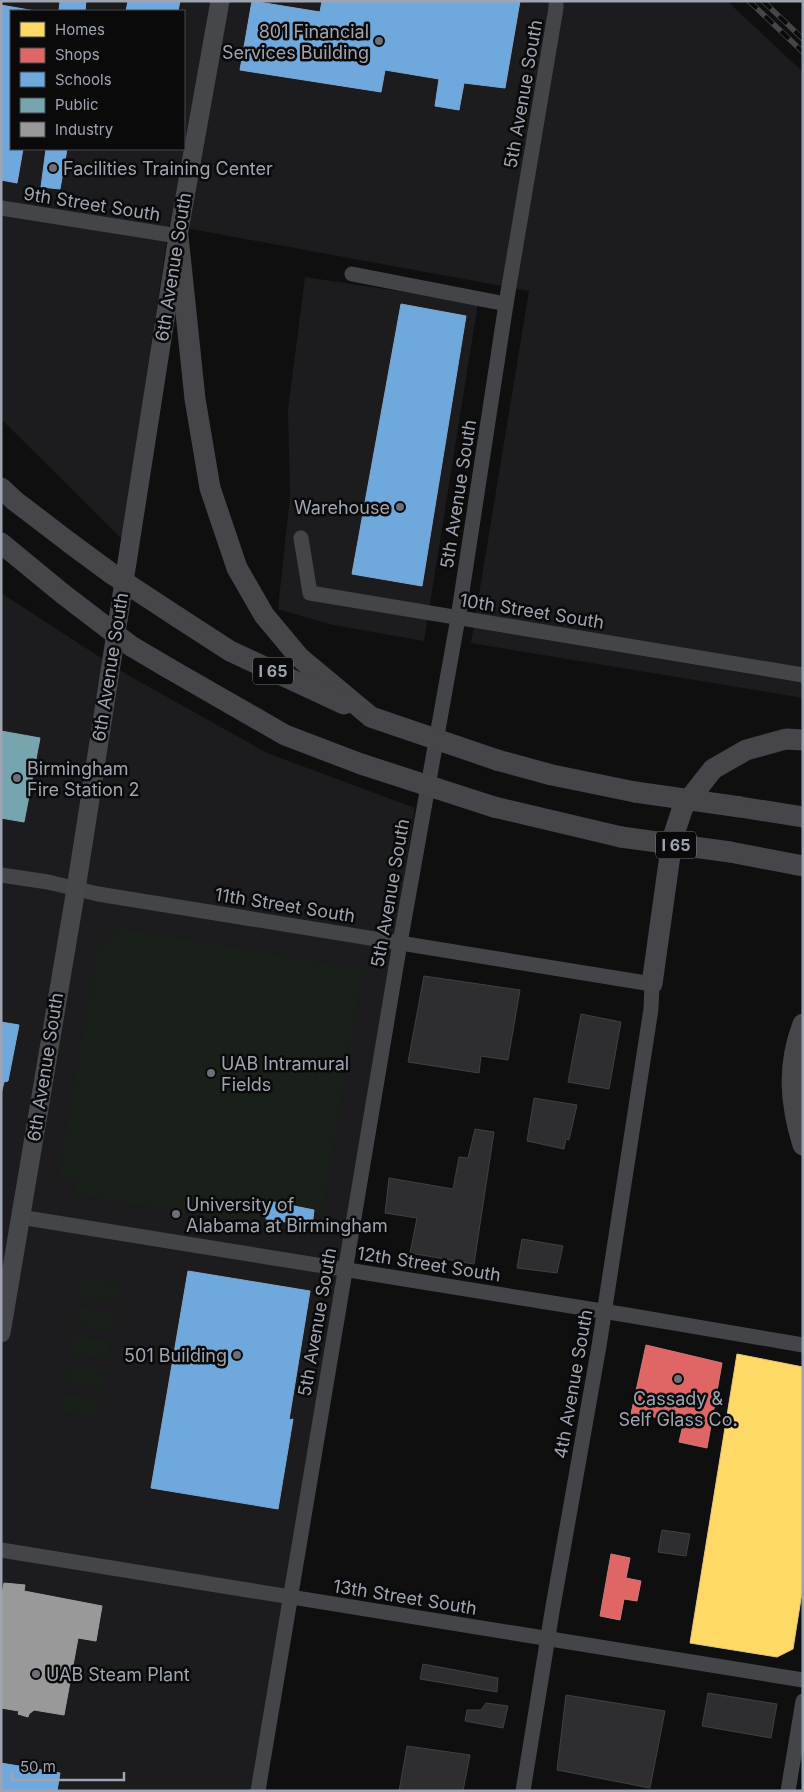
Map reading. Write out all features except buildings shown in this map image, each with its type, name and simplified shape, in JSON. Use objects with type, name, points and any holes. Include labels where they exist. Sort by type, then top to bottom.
[{"type":"highway","points":[[178,236],[195,399],[210,488],[236,568],[264,615],[299,657],[371,717]]},
{"type":"highway","name":"I 65","points":[[1,488],[15,501],[112,574],[230,651],[371,717],[497,760],[552,775],[634,792],[803,817]]},
{"type":"highway","name":"I 65","points":[[1,543],[131,646],[285,735],[361,764],[494,807],[621,837],[730,852],[803,866]]},
{"type":"highway","points":[[1,556],[63,594]]},
{"type":"highway","points":[[652,984],[671,848],[683,807],[687,800],[713,769],[746,750],[786,739],[803,740]]},
{"type":"highway","points":[[803,1024],[793,1054],[792,1068],[794,1104],[803,1146]]},
{"type":"main road","name":"6th Avenue South","points":[[1,1333],[76,889],[178,236],[220,1]]},
{"type":"street","name":"5th Avenue South","points":[[258,1791],[400,943],[458,618],[506,304],[556,1]]},
{"type":"street","name":"9th Street South","points":[[1,208],[178,236]]},
{"type":"street","points":[[352,274],[506,304]]},
{"type":"street","name":"10th Street South","points":[[302,538],[310,594],[803,675]]},
{"type":"street","name":"11th Street South","points":[[1,875],[652,984]]},
{"type":"street","name":"4th Avenue South","points":[[523,1791],[604,1311],[652,1009],[652,984]]},
{"type":"street","name":"12th Street South","points":[[20,1217],[803,1345]]},
{"type":"street","name":"13th Street South","points":[[1,1550],[803,1680]]},
{"type":"street","points":[[788,1791],[803,1701]]},
{"type":"shaded area","points":[[1,1],[727,1],[803,72],[803,698],[471,643],[529,291],[169,225],[122,539],[1,419]]},
{"type":"shaded area","points":[[305,277],[478,303],[424,641],[333,625],[278,609],[290,496],[288,410]]},
{"type":"shaded area","name":"University of Alabama at Birmingham","points":[[1,593],[126,674],[267,753],[415,808],[259,1791],[1,1791]]},
{"type":"shaded area","name":"UAB Intramural Fields","points":[[119,928],[362,970],[322,1214],[263,1204],[259,1225],[74,1194],[77,1179],[58,1176],[98,948]]},
{"type":"shaded area","points":[[83,1277],[120,1284],[117,1301],[80,1295]]},
{"type":"shaded area","points":[[79,1307],[116,1314],[112,1332],[76,1325]]},
{"type":"shaded area","points":[[74,1335],[110,1342],[107,1359],[70,1353]]},
{"type":"shaded area","points":[[68,1364],[105,1371],[102,1388],[65,1382]]},
{"type":"shaded area","points":[[63,1394],[100,1400],[97,1418],[60,1411]]},
{"type":"railway","points":[[749,1],[803,52]]},
{"type":"railway","points":[[763,1],[803,39]]},
{"type":"place","name":"801 Financial Services Building","points":[[379,41]]},
{"type":"place","name":"Facilities Training Center","points":[[53,168]]},
{"type":"place","name":"Warehouse","points":[[400,507]]},
{"type":"place","name":"Birmingham Fire Station 2","points":[[17,778]]},
{"type":"place","name":"UAB Intramural Fields","points":[[211,1073]]},
{"type":"place","name":"University of Alabama at Birmingham","points":[[176,1214]]},
{"type":"place","name":"501 Building","points":[[237,1355]]},
{"type":"place","name":"Cassady & Self Glass Co.","points":[[678,1379]]},
{"type":"place","name":"UAB Steam Plant","points":[[36,1674]]}]
